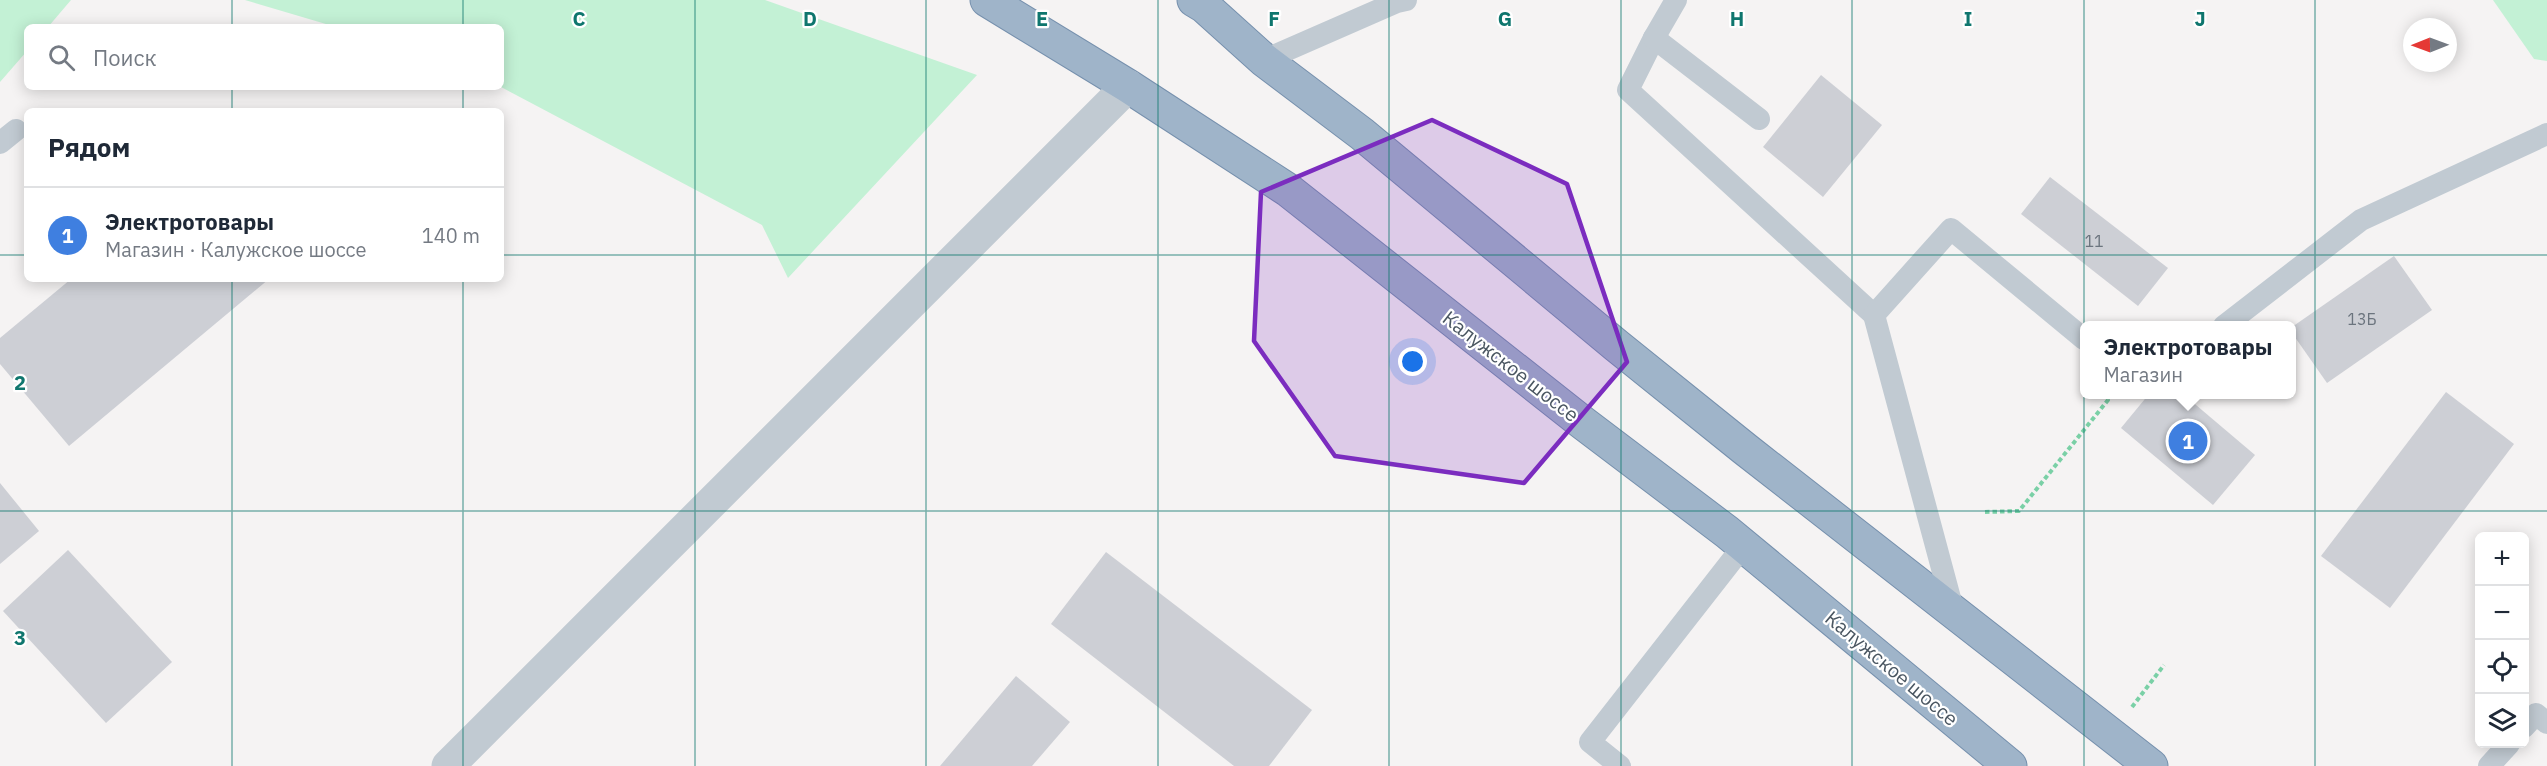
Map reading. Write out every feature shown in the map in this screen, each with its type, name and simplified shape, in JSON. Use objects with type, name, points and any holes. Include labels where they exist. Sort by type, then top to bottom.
[{"type":"highway","name":"Калужское шоссе","points":[[987,0],[1128,86],[1288,190],[1583,423],[1744,545],[2010,766]]},
{"type":"highway","points":[[1194,0],[1204,6],[1264,60],[1362,134],[1617,346],[2151,766]]},
{"type":"street","points":[[448,766],[1128,86]]},
{"type":"lane","points":[[1264,60],[1397,2],[1407,0]]},
{"type":"lane","points":[[1676,0],[1653,38],[1628,90],[1874,315],[1954,613]]},
{"type":"lane","points":[[1653,38],[1759,118]]},
{"type":"lane","points":[[2230,321],[2361,220],[2547,134]]},
{"type":"lane","points":[[1874,315],[1951,229],[2080,335]]},
{"type":"lane","points":[[1620,766],[1590,741],[1744,545]]},
{"type":"lane","points":[[2489,766],[2506,748]]},
{"type":"path","points":[[1985,512],[2019,511],[2108,399]]},
{"type":"highlighted area","points":[[1432,120],[1567,184],[1627,362],[1524,483],[1335,456],[1254,341],[1261,192]]},
{"type":"green space","points":[[0,0],[71,0],[51,24],[24,24],[24,54],[0,82]]},
{"type":"green space","points":[[245,0],[765,0],[977,75],[788,278],[762,225],[504,89],[504,24],[326,24]]},
{"type":"green space","points":[[2493,0],[2547,0],[2547,61],[2534,59]]},
{"type":"building","points":[[1821,75],[1882,125],[1823,197],[1763,147]]},
{"type":"building","points":[[2050,177],[2168,268],[2138,306],[2021,214]]},
{"type":"building","points":[[2394,256],[2432,310],[2327,383],[2296,339],[2296,324]]},
{"type":"building","points":[[67,282],[265,282],[69,446],[0,364],[0,338]]},
{"type":"building","points":[[2446,392],[2514,444],[2390,608],[2321,556]]},
{"type":"building","points":[[2145,399],[2189,399],[2255,455],[2213,505],[2121,428]]},
{"type":"building","points":[[0,483],[39,531],[0,564]]},
{"type":"building","points":[[68,550],[172,662],[106,723],[3,611]]},
{"type":"building","points":[[1106,552],[1312,710],[1269,766],[1234,766],[1051,624]]},
{"type":"building","points":[[1016,676],[1070,722],[1032,766],[940,766]]},
{"type":"place","name":"Электротовары","points":[[2188,441]]}]
